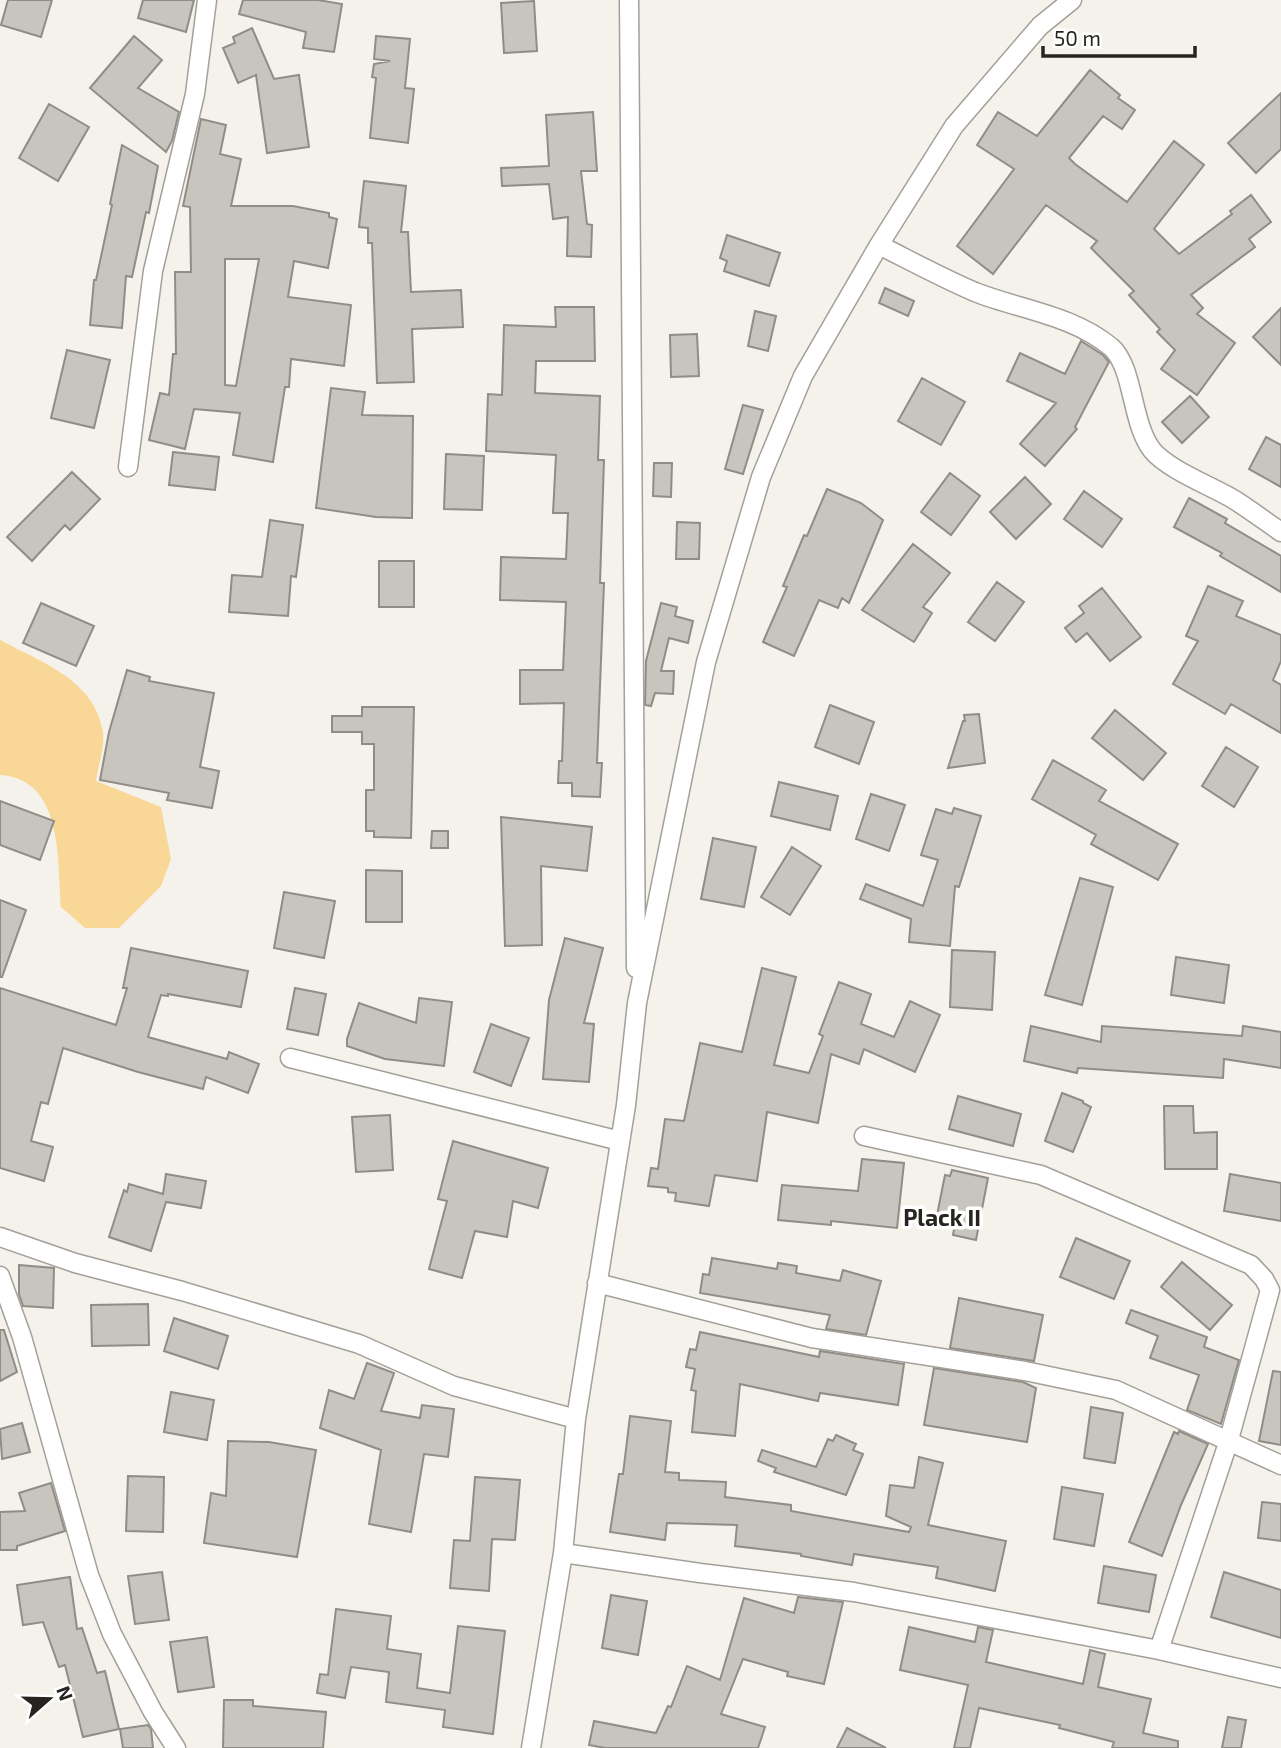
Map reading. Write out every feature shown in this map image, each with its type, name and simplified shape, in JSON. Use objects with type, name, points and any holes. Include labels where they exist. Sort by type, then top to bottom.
[{"type":"street","points":[[128,467],[153,271],[195,94],[207,0]]},
{"type":"street","points":[[629,0],[636,1003]]},
{"type":"street","points":[[531,1748],[563,1553],[576,1419],[620,1141],[636,1003],[706,662],[761,477],[803,376],[879,245],[954,126],[1040,26],[1072,0]]},
{"type":"street","points":[[879,245],[975,292],[1073,323],[1115,350],[1122,363],[1143,436],[1153,452],[1177,469],[1234,500],[1281,532]]},
{"type":"street","points":[[290,1058],[620,1141]]},
{"type":"street","points":[[864,1136],[1041,1175],[1251,1265],[1264,1279],[1270,1290],[1228,1443],[1158,1650]]},
{"type":"street","points":[[0,1237],[75,1263],[183,1291],[359,1344],[454,1386],[576,1419]]},
{"type":"street","points":[[0,1276],[22,1337],[89,1574],[112,1634],[153,1712],[176,1748]]},
{"type":"street","points":[[597,1283],[812,1338],[1025,1371],[1116,1390],[1281,1465]]},
{"type":"street","points":[[563,1553],[854,1592],[1158,1650],[1281,1678]]},
{"type":"shaded area","points":[[0,640],[64,675],[89,699],[98,714],[103,732],[96,781],[161,807],[171,859],[161,886],[119,928],[85,928],[61,907],[57,846],[46,806],[36,791],[21,780],[0,775]]},
{"type":"building","points":[[8,0],[52,0],[41,37],[1,25]]},
{"type":"building","points":[[143,0],[194,0],[186,32],[138,18]]},
{"type":"building","points":[[243,0],[318,0],[342,4],[334,52],[303,48],[306,32],[239,14]]},
{"type":"building","points":[[534,1],[537,51],[504,53],[501,3]]},
{"type":"building","points":[[252,28],[274,79],[299,75],[309,147],[267,153],[256,75],[238,83],[223,48],[235,43],[233,37]]},
{"type":"building","points":[[134,36],[162,60],[138,88],[179,112],[172,141],[166,152],[90,88]]},
{"type":"building","points":[[376,36],[410,39],[405,88],[414,89],[408,143],[370,138],[376,78],[372,77],[374,64],[390,61],[374,59]]},
{"type":"building","points":[[1090,70],[1120,95],[1118,98],[1135,110],[1122,129],[1103,116],[1069,158],[1075,164],[1127,202],[1174,141],[1204,165],[1154,229],[1179,254],[1232,214],[1230,211],[1251,195],[1271,222],[1249,239],[1255,247],[1191,295],[1203,308],[1197,314],[1235,343],[1197,395],[1161,369],[1175,350],[1157,332],[1160,329],[1129,295],[1134,291],[1091,248],[1097,241],[1046,205],[993,274],[957,246],[1014,169],[977,145],[998,112],[1037,136]]},
{"type":"building","points":[[1281,93],[1281,149],[1256,173],[1228,143]]},
{"type":"building","points":[[49,104],[89,127],[58,181],[19,158]]},
{"type":"building","points":[[593,112],[597,171],[581,171],[587,224],[592,225],[591,257],[567,256],[568,217],[553,219],[549,184],[502,186],[501,168],[549,166],[546,115]]},
{"type":"building","points":[[201,119],[226,125],[220,154],[241,159],[231,206],[293,206],[329,213],[329,217],[337,219],[328,268],[294,261],[288,297],[351,305],[344,366],[291,359],[289,387],[285,387],[273,462],[233,455],[240,413],[194,409],[185,449],[149,440],[160,393],[169,395],[173,354],[176,354],[175,272],[191,272],[190,207],[183,206]],"holes":[[[225,259],[259,259],[236,386],[225,385]]]},
{"type":"building","points":[[122,145],[158,166],[132,277],[126,276],[122,328],[90,325],[94,280],[112,205],[110,204]]},
{"type":"building","points":[[364,181],[406,186],[401,232],[408,232],[411,292],[461,290],[463,327],[412,329],[414,382],[377,383],[372,243],[368,243],[368,228],[359,227]]},
{"type":"building","points":[[727,235],[780,253],[769,286],[724,271],[727,261],[720,258]]},
{"type":"building","points":[[885,288],[914,301],[908,316],[879,303]]},
{"type":"building","points":[[555,307],[594,307],[595,361],[536,361],[535,393],[600,396],[598,460],[604,460],[600,583],[604,583],[597,763],[602,763],[600,797],[572,796],[572,783],[558,783],[559,761],[562,761],[564,703],[520,704],[520,670],[563,670],[566,602],[500,600],[501,557],[566,559],[568,513],[553,513],[556,455],[486,451],[488,394],[502,395],[504,325],[556,327]]},
{"type":"building","points":[[1281,308],[1281,365],[1253,337]]},
{"type":"building","points":[[755,311],[776,316],[768,351],[748,346]]},
{"type":"building","points":[[697,334],[699,376],[671,377],[670,335]]},
{"type":"building","points":[[1081,341],[1109,362],[1075,427],[1077,429],[1045,466],[1020,444],[1056,403],[1007,381],[1020,353],[1065,374]]},
{"type":"building","points":[[67,350],[110,360],[94,428],[51,418]]},
{"type":"building","points":[[922,378],[965,402],[941,445],[898,421]]},
{"type":"building","points":[[331,388],[365,392],[362,415],[413,416],[412,518],[376,517],[316,508]]},
{"type":"building","points":[[1190,396],[1209,417],[1182,443],[1162,422]]},
{"type":"building","points":[[743,405],[763,410],[743,474],[725,469]]},
{"type":"building","points":[[1266,437],[1281,445],[1281,487],[1249,469]]},
{"type":"building","points":[[173,452],[219,457],[215,490],[169,485]]},
{"type":"building","points":[[446,454],[484,456],[482,510],[444,509]]},
{"type":"building","points":[[654,463],[672,463],[671,497],[653,496]]},
{"type":"building","points":[[72,472],[100,499],[70,530],[65,525],[32,561],[7,537]]},
{"type":"building","points":[[950,473],[980,496],[951,535],[921,512]]},
{"type":"building","points":[[1025,477],[1051,504],[1016,539],[990,512]]},
{"type":"building","points":[[827,489],[861,503],[883,520],[849,603],[842,598],[838,608],[819,600],[794,656],[763,642],[787,587],[783,586],[804,535],[807,536]]},
{"type":"building","points":[[1084,491],[1122,519],[1102,547],[1064,519]]},
{"type":"building","points":[[1189,498],[1227,519],[1225,523],[1281,556],[1281,592],[1220,556],[1222,553],[1174,527]]},
{"type":"building","points":[[270,520],[303,525],[296,577],[291,576],[288,616],[229,612],[232,575],[262,577]]},
{"type":"building","points":[[677,522],[700,523],[699,559],[676,559]]},
{"type":"building","points":[[913,544],[950,573],[923,607],[932,613],[914,642],[862,610]]},
{"type":"building","points":[[379,561],[414,561],[414,607],[379,607]]},
{"type":"building","points":[[997,582],[1024,602],[995,641],[968,622]]},
{"type":"building","points":[[1208,586],[1243,601],[1236,616],[1281,635],[1281,661],[1273,680],[1281,685],[1281,733],[1231,704],[1225,714],[1173,684],[1198,641],[1186,636]]},
{"type":"building","points":[[1102,588],[1141,637],[1110,661],[1087,633],[1076,642],[1065,628],[1084,613],[1079,606]]},
{"type":"building","points":[[41,603],[94,626],[76,666],[23,643]]},
{"type":"building","points":[[661,603],[677,607],[675,616],[693,621],[688,643],[669,638],[661,671],[674,671],[673,694],[655,693],[651,706],[645,705],[646,661]]},
{"type":"building","points":[[127,670],[150,677],[149,681],[214,693],[200,767],[219,771],[212,808],[167,800],[169,793],[100,780],[109,732]]},
{"type":"building","points":[[830,705],[874,722],[859,764],[815,747]]},
{"type":"building","points":[[362,707],[414,707],[411,838],[374,837],[374,831],[366,831],[366,790],[374,790],[374,744],[362,744],[362,732],[332,732],[332,716],[362,716]]},
{"type":"building","points":[[1115,710],[1166,753],[1143,780],[1092,738]]},
{"type":"building","points":[[979,714],[985,763],[948,768],[965,721],[964,715]]},
{"type":"building","points":[[1226,747],[1258,767],[1234,807],[1202,786]]},
{"type":"building","points":[[1053,760],[1106,790],[1099,801],[1178,844],[1158,880],[1091,844],[1096,835],[1032,799]]},
{"type":"building","points":[[779,782],[838,796],[830,830],[771,816]]},
{"type":"building","points":[[871,794],[905,805],[889,851],[856,839]]},
{"type":"building","points":[[0,801],[54,821],[40,860],[0,845]]},
{"type":"building","points":[[954,808],[981,816],[959,887],[955,886],[950,946],[909,942],[911,919],[860,899],[866,884],[923,906],[938,860],[921,855],[936,809],[952,814]]},
{"type":"building","points":[[501,817],[592,827],[587,871],[541,866],[542,945],[505,946]]},
{"type":"building","points":[[432,831],[448,831],[448,848],[431,848]]},
{"type":"building","points":[[713,838],[756,847],[744,907],[701,899]]},
{"type":"building","points":[[792,847],[821,866],[790,915],[761,897]]},
{"type":"building","points":[[366,870],[402,871],[402,922],[366,922]]},
{"type":"building","points":[[1080,878],[1113,887],[1082,1005],[1045,995]]},
{"type":"building","points":[[284,892],[335,901],[324,958],[274,948]]},
{"type":"building","points":[[0,900],[26,910],[2,977],[0,977]]},
{"type":"building","points":[[565,938],[603,948],[584,1023],[594,1024],[589,1082],[543,1079],[549,1000]]},
{"type":"building","points":[[131,948],[248,971],[241,1007],[161,995],[148,1037],[227,1059],[229,1052],[259,1064],[248,1093],[206,1077],[203,1089],[63,1048],[48,1104],[41,1102],[31,1141],[53,1147],[44,1181],[0,1168],[0,988],[116,1025],[127,988],[123,988]]},
{"type":"building","points":[[952,950],[995,952],[992,1010],[950,1007]]},
{"type":"building","points":[[1176,957],[1229,965],[1224,1003],[1171,995]]},
{"type":"building","points":[[762,968],[796,977],[774,1065],[809,1073],[823,1036],[819,1034],[839,982],[871,994],[861,1024],[894,1037],[910,1001],[940,1015],[915,1072],[864,1049],[859,1064],[831,1054],[818,1123],[767,1112],[757,1181],[715,1175],[709,1206],[675,1201],[676,1193],[668,1192],[668,1188],[648,1186],[651,1168],[658,1169],[665,1119],[684,1121],[700,1043],[742,1052]]},
{"type":"building","points":[[295,988],[326,994],[318,1035],[287,1029]]},
{"type":"building","points":[[419,998],[452,1002],[444,1066],[385,1059],[347,1046],[359,1003],[416,1023]]},
{"type":"building","points":[[491,1024],[529,1038],[511,1086],[474,1072]]},
{"type":"building","points":[[1031,1026],[1101,1042],[1102,1026],[1242,1036],[1243,1026],[1281,1032],[1281,1068],[1224,1059],[1223,1078],[1078,1068],[1077,1073],[1024,1061]]},
{"type":"building","points":[[1062,1093],[1091,1107],[1073,1152],[1045,1141]]},
{"type":"building","points":[[958,1096],[1021,1114],[1013,1146],[949,1129]]},
{"type":"building","points":[[1164,1106],[1193,1106],[1194,1133],[1217,1132],[1217,1169],[1165,1169]]},
{"type":"building","points":[[390,1115],[393,1170],[356,1172],[352,1117]]},
{"type":"building","points":[[453,1141],[548,1168],[538,1208],[513,1201],[507,1237],[475,1231],[462,1278],[429,1269],[447,1201],[438,1199]]},
{"type":"building","points":[[862,1159],[904,1163],[897,1228],[831,1221],[831,1225],[778,1220],[782,1185],[858,1191]]},
{"type":"building","points":[[952,1170],[988,1178],[976,1240],[953,1235],[955,1224],[936,1220],[945,1175],[950,1176]]},
{"type":"building","points":[[166,1174],[206,1181],[201,1208],[166,1202],[151,1251],[109,1237],[124,1190],[127,1192],[129,1184],[163,1194]]},
{"type":"building","points":[[1230,1174],[1281,1183],[1281,1221],[1224,1211]]},
{"type":"building","points":[[1076,1238],[1130,1261],[1114,1299],[1060,1277]]},
{"type":"building","points":[[712,1258],[777,1269],[778,1263],[797,1266],[796,1273],[840,1281],[843,1270],[881,1281],[866,1335],[826,1329],[830,1315],[700,1293],[703,1274],[709,1275]]},
{"type":"building","points":[[1182,1262],[1232,1305],[1210,1330],[1161,1287]]},
{"type":"building","points":[[19,1265],[54,1268],[53,1308],[23,1306],[19,1294]]},
{"type":"building","points":[[959,1298],[1043,1315],[1034,1361],[950,1348]]},
{"type":"building","points":[[148,1304],[149,1345],[92,1346],[91,1305]]},
{"type":"building","points":[[1131,1310],[1207,1337],[1204,1347],[1239,1360],[1221,1424],[1187,1410],[1199,1375],[1150,1358],[1158,1336],[1126,1323]]},
{"type":"building","points":[[174,1318],[228,1336],[218,1369],[164,1351]]},
{"type":"building","points":[[0,1330],[4,1330],[17,1372],[0,1381]]},
{"type":"building","points":[[700,1332],[819,1357],[820,1351],[904,1364],[898,1405],[820,1393],[818,1401],[740,1384],[735,1436],[692,1432],[696,1391],[691,1390],[695,1369],[686,1367],[690,1349],[696,1350]]},
{"type":"building","points":[[367,1363],[394,1373],[381,1411],[420,1418],[422,1405],[454,1409],[448,1457],[424,1454],[411,1532],[369,1524],[381,1450],[320,1428],[329,1390],[354,1399]]},
{"type":"building","points":[[934,1368],[1023,1382],[1036,1388],[1027,1442],[924,1425]]},
{"type":"building","points":[[1273,1371],[1281,1372],[1281,1445],[1259,1441]]},
{"type":"building","points":[[171,1392],[214,1400],[207,1440],[164,1432]]},
{"type":"building","points":[[1091,1407],[1123,1413],[1115,1463],[1084,1458]]},
{"type":"building","points":[[630,1416],[671,1421],[665,1472],[679,1473],[679,1480],[726,1482],[725,1497],[791,1505],[791,1511],[909,1532],[911,1527],[886,1516],[890,1485],[914,1488],[919,1457],[943,1463],[928,1525],[1006,1541],[995,1591],[936,1578],[938,1567],[854,1554],[852,1565],[801,1554],[735,1546],[737,1525],[667,1523],[665,1540],[610,1532],[619,1474],[623,1474]]},
{"type":"building","points":[[22,1423],[30,1452],[2,1459],[0,1429]]},
{"type":"building","points":[[1179,1431],[1208,1444],[1162,1556],[1129,1542],[1174,1432],[1178,1434]]},
{"type":"building","points":[[836,1435],[856,1444],[853,1450],[863,1454],[846,1495],[774,1472],[776,1468],[758,1461],[762,1450],[816,1467],[828,1439],[833,1441]]},
{"type":"building","points":[[228,1441],[269,1442],[316,1450],[297,1557],[204,1543],[211,1493],[226,1496]]},
{"type":"building","points":[[128,1476],[164,1477],[163,1532],[126,1531]]},
{"type":"building","points":[[475,1477],[520,1480],[515,1540],[492,1539],[489,1591],[450,1588],[454,1540],[470,1541]]},
{"type":"building","points":[[51,1483],[65,1531],[17,1546],[17,1550],[0,1550],[0,1512],[25,1511],[19,1493]]},
{"type":"building","points":[[1062,1487],[1103,1494],[1094,1546],[1054,1539]]},
{"type":"building","points":[[1262,1502],[1281,1504],[1281,1541],[1258,1538]]},
{"type":"building","points":[[1104,1566],[1156,1575],[1149,1612],[1098,1603]]},
{"type":"building","points":[[162,1572],[169,1620],[135,1624],[128,1576]]},
{"type":"building","points":[[1224,1572],[1281,1590],[1281,1638],[1211,1617]]},
{"type":"building","points":[[70,1577],[77,1629],[82,1628],[97,1673],[105,1671],[119,1729],[83,1737],[65,1665],[59,1667],[43,1622],[23,1625],[17,1585]]},
{"type":"building","points":[[611,1595],[647,1601],[638,1655],[602,1648]]},
{"type":"building","points":[[798,1597],[843,1602],[824,1684],[787,1676],[788,1672],[743,1659],[721,1714],[765,1727],[758,1748],[605,1748],[589,1745],[594,1721],[656,1733],[668,1706],[671,1707],[687,1666],[720,1680],[744,1598],[794,1613]]},
{"type":"building","points":[[336,1609],[391,1616],[387,1649],[421,1654],[417,1688],[450,1693],[458,1626],[505,1631],[493,1734],[443,1727],[445,1710],[386,1702],[389,1672],[351,1667],[345,1698],[317,1693],[320,1674],[328,1675]]},
{"type":"building","points":[[909,1627],[975,1642],[978,1627],[993,1630],[986,1662],[1083,1684],[1090,1650],[1105,1654],[1098,1687],[1151,1699],[1143,1733],[1178,1741],[1178,1748],[1112,1748],[1114,1742],[1059,1728],[1060,1725],[979,1708],[970,1748],[954,1748],[968,1685],[900,1670]]},
{"type":"building","points":[[207,1637],[214,1687],[178,1692],[170,1642]]},
{"type":"building","points":[[224,1700],[253,1700],[253,1706],[326,1712],[323,1748],[223,1748]]},
{"type":"building","points":[[1228,1717],[1246,1720],[1241,1748],[1222,1748]]},
{"type":"building","points":[[148,1725],[153,1748],[123,1748],[120,1729]]},
{"type":"building","points":[[847,1728],[886,1748],[837,1748]]},
{"type":"district","name":"Plack II","points":[[942,1218]]}]
